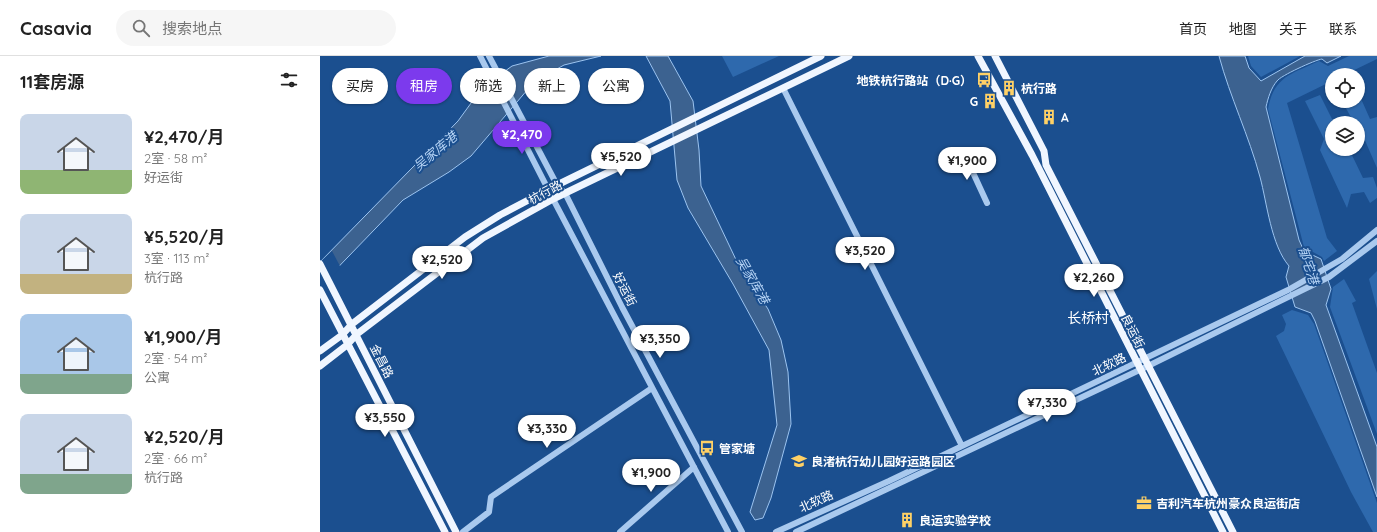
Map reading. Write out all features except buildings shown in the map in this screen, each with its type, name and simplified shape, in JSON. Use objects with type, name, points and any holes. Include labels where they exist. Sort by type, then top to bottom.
[{"type":"main road","name":"杭行路","points":[[320,351],[342,335],[352,324],[465,237],[500,215],[666,131],[821,56]]},
{"type":"main road","name":"杭行路","points":[[320,366],[347,345],[357,334],[483,238],[564,193],[669,144],[849,56]]},
{"type":"main road","name":"良运街","points":[[978,56],[1032,155],[1140,370],[1160,404],[1223,532]]},
{"type":"main road","name":"良运街","points":[[995,56],[1044,151],[1046,165],[1146,358],[1233,532]]},
{"type":"main road","name":"金昌路","points":[[320,264],[352,324],[456,532]]},
{"type":"main road","name":"金昌路","points":[[320,290],[347,345],[445,532]]},
{"type":"street","name":"好运街","points":[[480,56],[553,199],[728,532]]},
{"type":"street","name":"好运街","points":[[489,56],[557,185],[564,193],[622,307],[742,532]]},
{"type":"street","points":[[783,88],[962,446]]},
{"type":"street","points":[[963,151],[987,203]]},
{"type":"street","name":"北软路","points":[[776,532],[889,481],[1288,290],[1325,270],[1377,230]]},
{"type":"street","name":"北软路","points":[[796,532],[1149,366],[1329,277],[1377,241]]},
{"type":"street","points":[[463,532],[489,512],[492,497],[652,388]]},
{"type":"street","points":[[620,532],[694,467]]},
{"type":"shaded area","points":[[722,56],[779,56],[733,77]]},
{"type":"shaded area","points":[[1248,56],[1300,56],[1261,77],[1251,66]]},
{"type":"shaded area","points":[[1349,56],[1377,56],[1377,59],[1358,68],[1325,68],[1325,84],[1287,103],[1327,238],[1337,251],[1324,261],[1322,257],[1304,247],[1268,109],[1275,89],[1286,78],[1293,73],[1319,61],[1328,66]]},
{"type":"shaded area","points":[[1320,95],[1325,108],[1326,108],[1330,116],[1325,116],[1325,156],[1352,156],[1363,178],[1373,177],[1377,188],[1377,198],[1370,203],[1364,192],[1351,194],[1347,208],[1320,150],[1324,139],[1305,101]]},
{"type":"shaded area","points":[[1346,108],[1365,108],[1370,119],[1377,117],[1377,168],[1365,140],[1365,116],[1350,116]]},
{"type":"shaded area","points":[[1377,271],[1377,309],[1369,279]]},
{"type":"shaded area","points":[[1344,279],[1356,301],[1352,303],[1377,373],[1377,434],[1330,307],[1333,287]]},
{"type":"shaded area","points":[[1292,310],[1308,315],[1314,324],[1377,503],[1377,532],[1373,532],[1351,492],[1276,336],[1284,331],[1286,324],[1282,315]]},
{"type":"water","points":[[549,56],[601,56],[564,65],[559,68],[524,68],[524,94],[516,103],[516,68],[509,68]]},
{"type":"water","points":[[646,56],[668,56],[693,101],[699,150],[701,186],[739,266],[768,309],[781,340],[788,372],[791,424],[771,498],[763,518],[755,520],[750,512],[777,425],[769,350],[733,284],[688,208],[677,180],[670,101]]},
{"type":"water","name":"郁宅港","points":[[1219,56],[1245,56],[1249,68],[1261,81],[1305,56],[1341,56],[1327,63],[1322,59],[1318,60],[1298,68],[1284,76],[1271,90],[1266,107],[1299,240],[1304,251],[1321,259],[1331,289],[1326,305],[1377,447],[1377,497],[1315,321],[1311,313],[1295,307],[1286,277],[1289,266],[1278,247],[1270,223],[1256,162],[1228,86]]},
{"type":"water","name":"吴家库港","points":[[470,104],[515,104],[471,156],[449,172],[403,200],[320,286],[320,262],[458,121]]},
{"type":"pier","points":[[332,251],[341,268],[320,288],[320,262]]},
{"type":"place","name":"地铁杭行路站（D·G）","points":[[984,80]]},
{"type":"place","name":"杭行路","points":[[1009,88]]},
{"type":"place","name":"G","points":[[990,101]]},
{"type":"place","name":"A","points":[[1049,117]]},
{"type":"place","name":"管家塘","points":[[707,448]]},
{"type":"place","name":"良渚杭行幼儿园好运路园区","points":[[799,461]]},
{"type":"place","name":"吉利汽车杭州豪众良运街店","points":[[1144,503]]},
{"type":"place","name":"良运实验学校","points":[[907,520]]},
{"type":"district","name":"长桥村","points":[[1088,318]]}]
